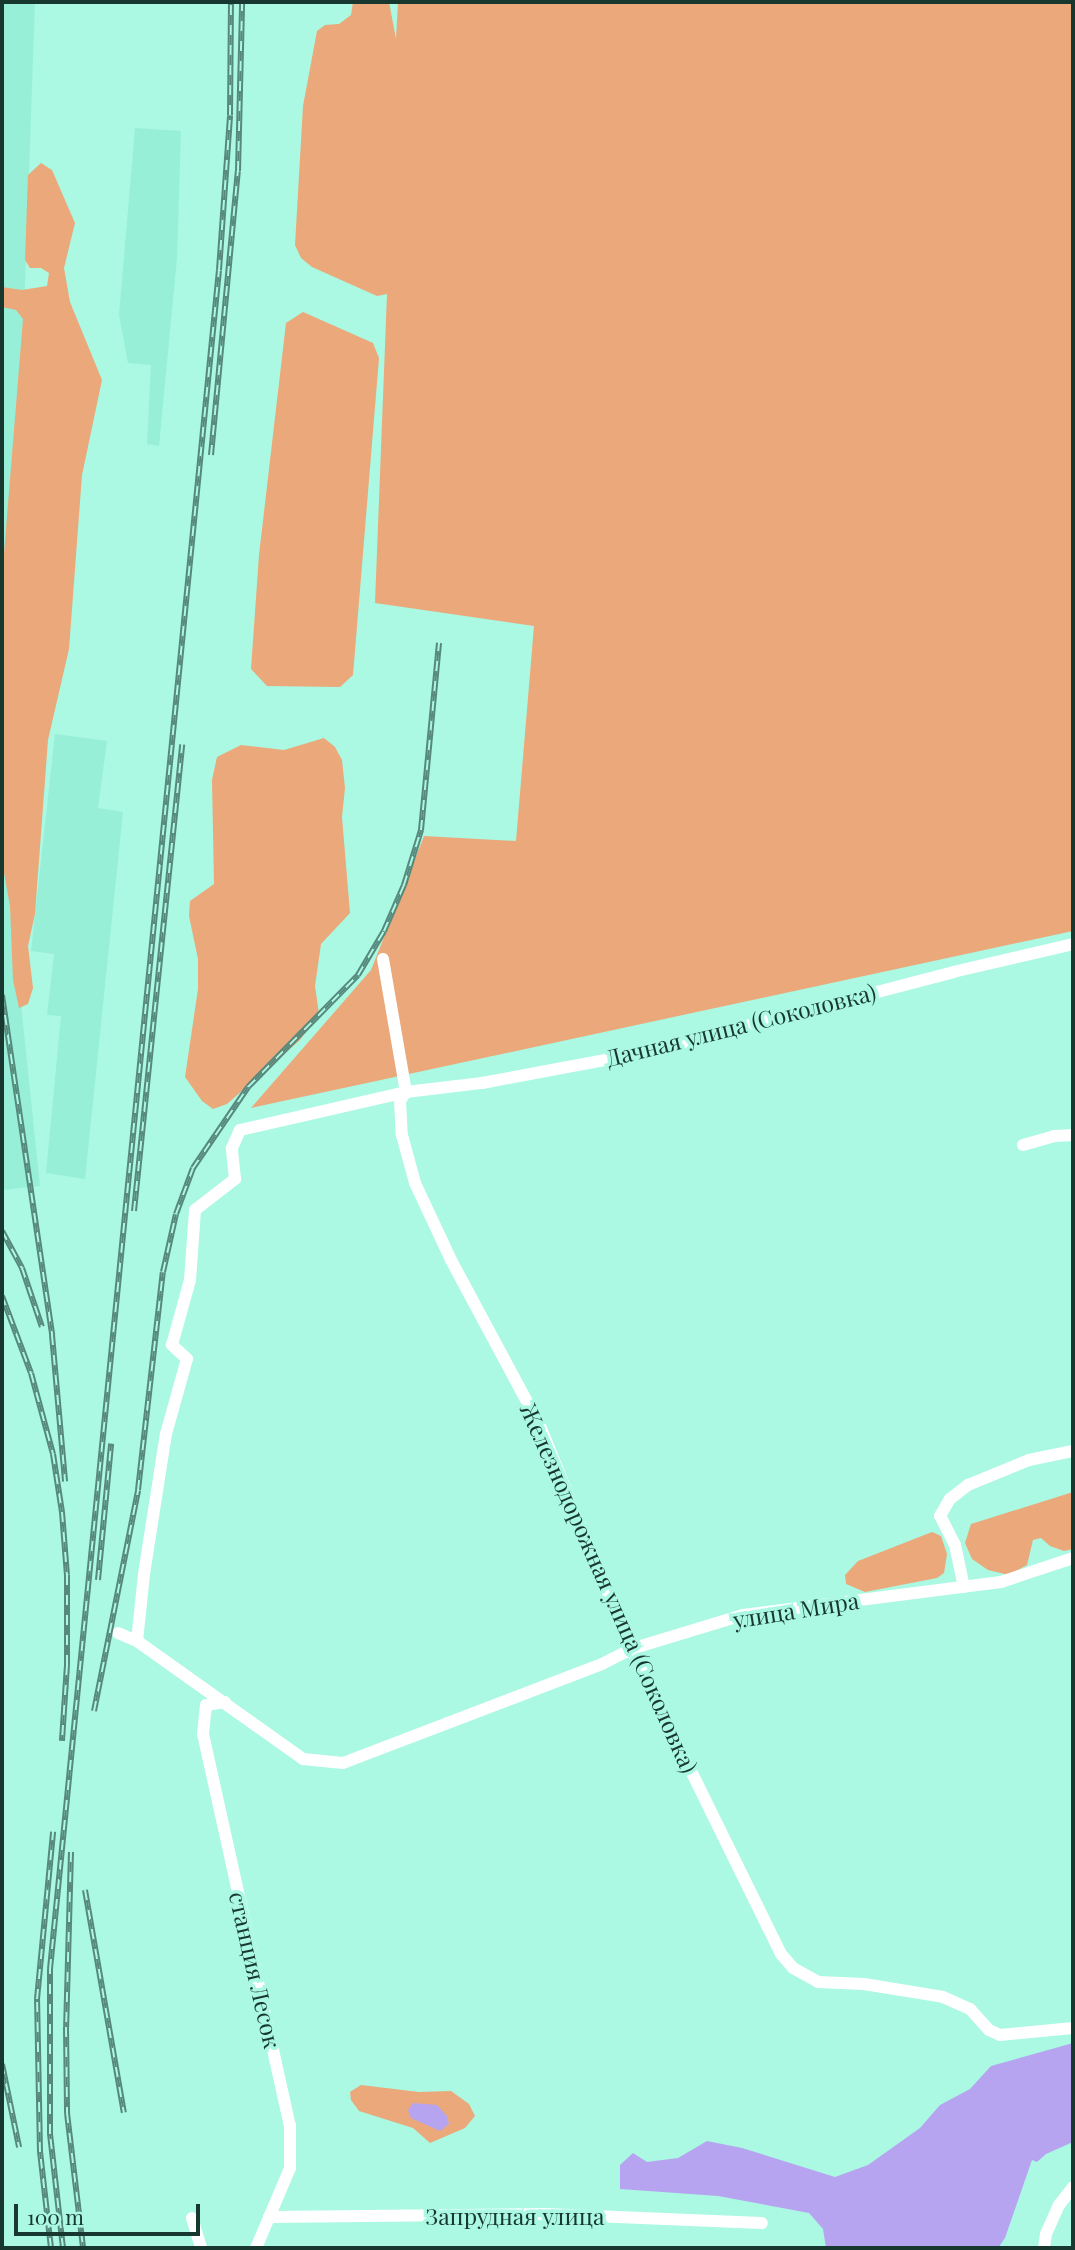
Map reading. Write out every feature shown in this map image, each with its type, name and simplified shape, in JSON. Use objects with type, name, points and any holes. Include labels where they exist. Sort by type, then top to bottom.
[{"type":"street","name":"Дачная улица (Соколовка)","points":[[137,1641],[144,1574],[166,1434],[187,1359],[172,1345],[190,1280],[195,1210],[235,1179],[232,1148],[240,1129],[406,1092],[482,1083],[643,1053],[953,972],[1073,944]]},
{"type":"street","name":"Железнодорожная улица (Соколовка)","points":[[383,959],[406,1092],[400,1101],[402,1135],[415,1183],[451,1260],[540,1426],[631,1649],[780,1954],[793,1968],[818,1982],[912,1990],[943,1997],[970,2010],[989,2030],[1000,2035],[1073,2028]]},
{"type":"street","points":[[1023,1145],[1054,1136],[1073,1135]]},
{"type":"street","points":[[964,1587],[955,1545],[940,1516],[950,1499],[968,1485],[1029,1460],[1073,1451]]},
{"type":"street","name":"улица Мира","points":[[118,1633],[137,1641],[303,1759],[343,1763],[602,1664],[631,1649],[743,1615],[1001,1582],[1073,1558]]},
{"type":"street","name":"станция Лесок","points":[[225,1702],[206,1705],[203,1734],[290,2125],[290,2168],[256,2248]]},
{"type":"street","points":[[1044,2248],[1046,2234],[1059,2205],[1073,2187]]},
{"type":"street","name":"Запрудная улица","points":[[269,2217],[545,2214],[762,2223]]},
{"type":"street","points":[[192,2218],[201,2248]]},
{"type":"shaded area","points":[[2,2],[35,2],[5,851],[40,1186],[2,1190]]},
{"type":"shaded area","points":[[353,2],[389,2],[396,39],[398,2],[1073,2],[1073,931],[251,1108],[371,970],[424,836],[516,841],[534,626],[375,603],[387,294],[377,296],[312,267],[301,258],[295,245],[303,106],[317,31],[325,25],[339,24],[351,15]]},
{"type":"shaded area","points":[[135,128],[181,131],[177,258],[159,446],[147,444],[151,365],[128,363],[119,315]]},
{"type":"shaded area","points":[[41,163],[52,170],[75,223],[64,268],[70,302],[102,380],[82,475],[69,649],[48,740],[35,914],[28,946],[33,988],[28,1004],[19,1008],[13,980],[10,906],[2,862],[2,578],[23,319],[16,310],[2,307],[2,287],[22,290],[47,286],[49,273],[41,268],[30,268],[25,260],[28,175]]},
{"type":"shaded area","points":[[303,312],[373,343],[379,358],[353,675],[340,687],[267,686],[251,669],[259,555],[286,323]]},
{"type":"shaded area","points":[[55,734],[107,741],[98,808],[123,812],[85,1179],[46,1173],[61,1016],[47,1015],[54,954],[31,951]]},
{"type":"shaded area","points":[[324,738],[335,747],[342,760],[345,788],[342,817],[350,913],[321,944],[315,986],[319,1014],[300,1040],[227,1104],[213,1109],[202,1101],[185,1077],[198,989],[198,959],[189,916],[190,901],[214,884],[212,780],[217,757],[241,745],[284,750]]},
{"type":"shaded area","points":[[1073,1492],[1073,1549],[1064,1551],[1050,1546],[1041,1538],[1033,1540],[1027,1565],[1009,1575],[988,1570],[972,1559],[965,1543],[971,1524]]},
{"type":"shaded area","points":[[932,1532],[941,1536],[947,1554],[944,1573],[937,1578],[865,1592],[846,1584],[845,1575],[858,1561]]},
{"type":"shaded area","points":[[1073,2043],[1073,2142],[1046,2154],[1037,2162],[1032,2160],[1005,2238],[998,2248],[826,2248],[823,2229],[809,2213],[718,2196],[620,2189],[620,2165],[633,2153],[647,2162],[678,2158],[707,2141],[742,2148],[835,2177],[868,2165],[920,2128],[940,2105],[970,2089],[991,2066]]},
{"type":"shaded area","points":[[361,2085],[419,2092],[451,2091],[469,2104],[475,2116],[465,2128],[430,2143],[413,2128],[359,2111],[351,2100],[350,2092]]},
{"type":"shaded area","points":[[413,2103],[437,2105],[447,2116],[449,2124],[440,2131],[411,2118],[408,2110]]},
{"type":"railway","points":[[63,2248],[50,2134],[50,1969],[219,270],[230,115],[231,2]]},
{"type":"railway","points":[[211,455],[238,171],[242,2]]},
{"type":"railway","points":[[94,1711],[138,1490],[163,1272],[176,1214],[193,1168],[248,1087],[358,975],[384,931],[404,885],[421,830],[439,643]]},
{"type":"railway","points":[[134,1211],[182,744]]},
{"type":"railway","points":[[2,995],[52,1335],[65,1481]]},
{"type":"railway","points":[[2,1231],[22,1268],[42,1327]]},
{"type":"railway","points":[[2,1296],[31,1373],[53,1454],[62,1512],[67,1575],[67,1665],[62,1741]]},
{"type":"railway","points":[[98,1580],[111,1444]]},
{"type":"railway","points":[[51,2248],[40,2152],[37,1999],[53,1832]]},
{"type":"railway","points":[[71,1852],[66,2027],[67,2113],[83,2248]]},
{"type":"railway","points":[[85,1890],[124,2113]]},
{"type":"railway","points":[[2,2064],[19,2147]]}]
